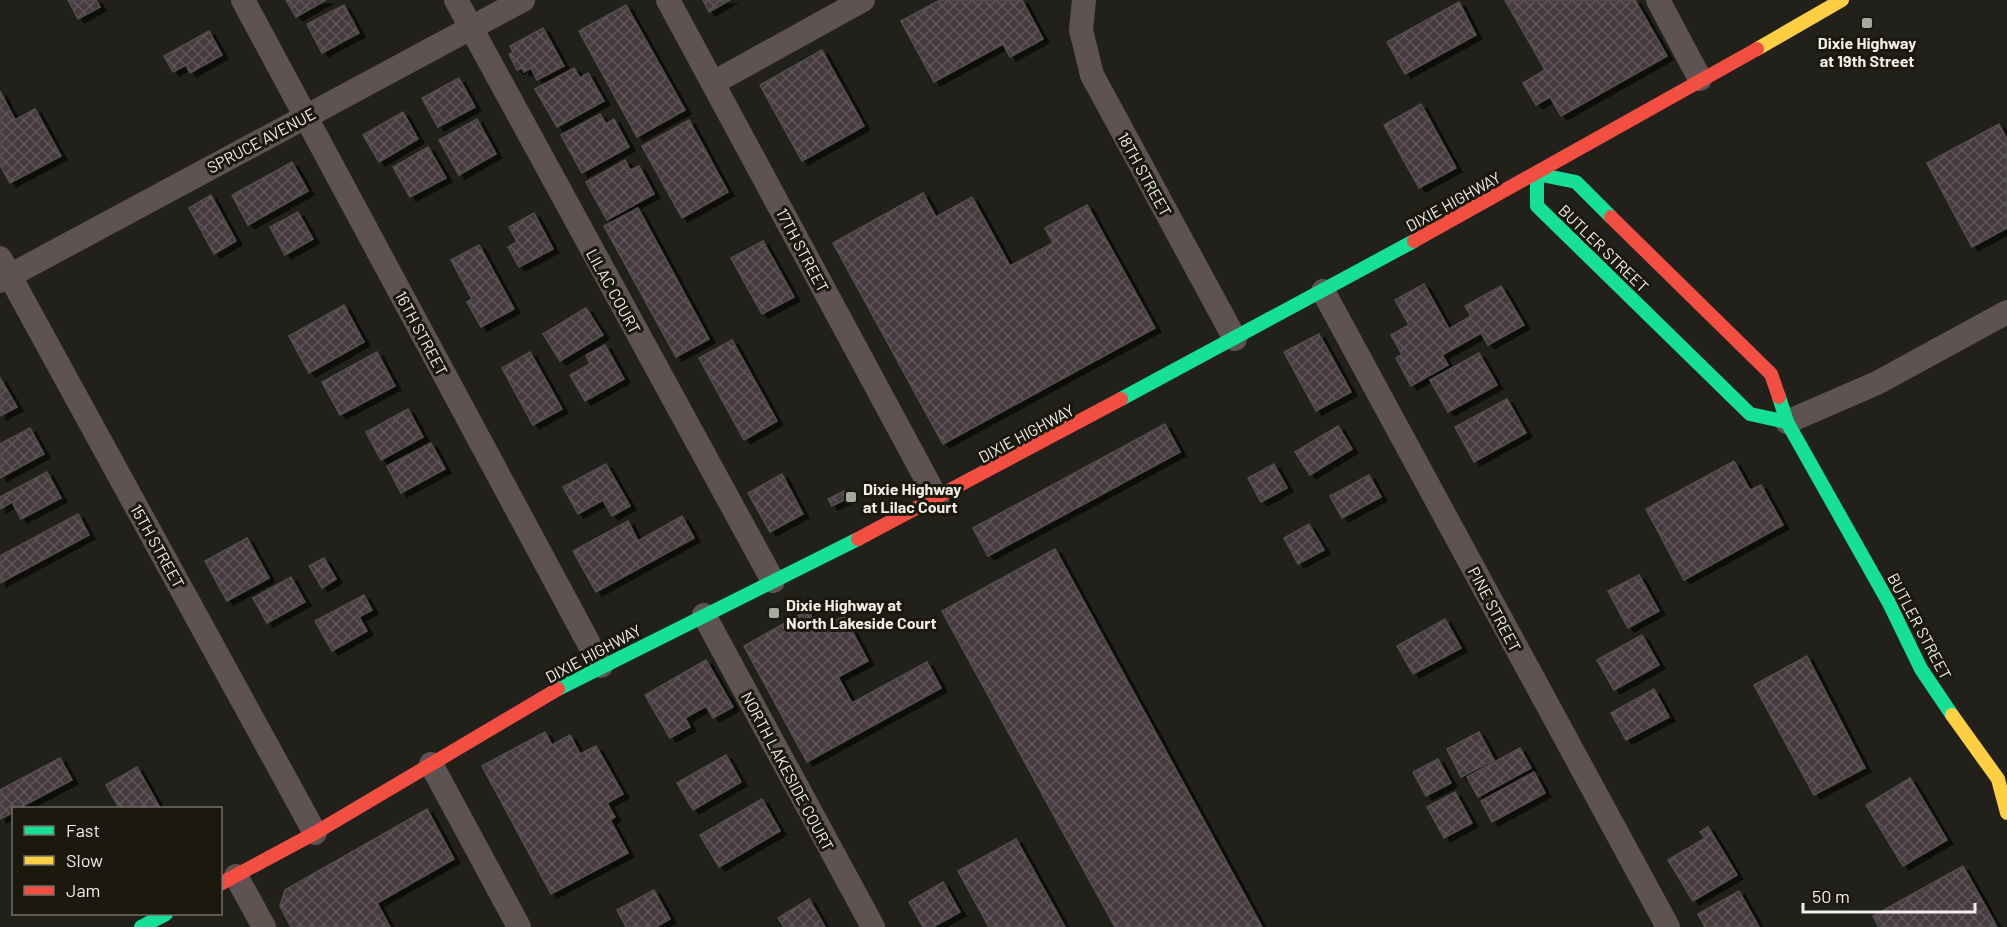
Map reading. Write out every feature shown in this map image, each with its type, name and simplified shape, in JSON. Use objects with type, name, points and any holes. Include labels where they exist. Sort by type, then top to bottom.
[{"type":"main road","name":"DIXIE HIGHWAY","points":[[228,880],[315,833],[601,666],[937,499],[1537,174],[1842,0]]},
{"type":"main road","name":"BUTLER STREET","points":[[1787,422],[1750,414],[1537,206],[1537,174],[1576,182],[1771,374],[1787,422],[1889,603],[1922,669],[1977,753],[2002,777],[2007,813]]},
{"type":"main road","points":[[141,927],[164,915]]},
{"type":"street","name":"16TH STREET","points":[[243,0],[601,666]]},
{"type":"street","name":"LILAC COURT","points":[[456,0],[773,581]]},
{"type":"street","name":"SPRUCE AVENUE","points":[[3,272],[306,117],[523,0]]},
{"type":"street","name":"17TH STREET","points":[[668,0],[937,499]]},
{"type":"street","points":[[713,83],[863,0]]},
{"type":"street","name":"18TH STREET","points":[[1084,0],[1081,30],[1092,75],[1235,339]]},
{"type":"street","points":[[1658,0],[1700,79]]},
{"type":"street","name":"15TH STREET","points":[[3,272],[315,833]]},
{"type":"street","name":"PINE STREET","points":[[1323,291],[1668,927]]},
{"type":"street","points":[[1787,422],[1876,383],[2007,312]]},
{"type":"street","name":"NORTH LAKESIDE COURT","points":[[704,615],[873,927]]},
{"type":"street","points":[[431,764],[519,927]]},
{"type":"street","points":[[228,880],[264,927]]},
{"type":"building","points":[[68,0],[96,0],[100,7],[78,19]]},
{"type":"building","points":[[286,0],[326,0],[296,17]]},
{"type":"building","points":[[703,0],[730,0],[709,12]]},
{"type":"building","points":[[940,0],[1022,0],[1043,39],[1010,57],[1003,44],[934,82],[901,21]]},
{"type":"building","points":[[1505,0],[1635,0],[1667,56],[1561,116],[1550,97],[1536,105],[1523,83],[1545,70]]},
{"type":"building","points":[[1459,2],[1476,35],[1405,74],[1387,42]]},
{"type":"building","points":[[344,5],[359,33],[322,53],[307,24]]},
{"type":"building","points":[[626,5],[685,110],[637,137],[579,31]]},
{"type":"building","points":[[543,28],[564,66],[537,80],[531,68],[524,72],[522,68],[517,70],[509,54],[513,52],[510,46]]},
{"type":"building","points":[[209,31],[222,55],[190,73],[186,65],[173,72],[164,56]]},
{"type":"building","points":[[822,50],[864,126],[802,161],[760,85]]},
{"type":"building","points":[[574,68],[580,78],[588,73],[604,101],[557,127],[535,89]]},
{"type":"building","points":[[459,78],[475,107],[438,127],[422,98]]},
{"type":"building","points":[[0,91],[15,120],[35,109],[61,156],[10,183],[0,165]]},
{"type":"building","points":[[1421,104],[1456,168],[1419,188],[1384,125]]},
{"type":"building","points":[[403,112],[418,139],[379,162],[363,135]]},
{"type":"building","points":[[600,114],[606,124],[614,119],[629,147],[582,173],[561,135]]},
{"type":"building","points":[[477,119],[496,154],[459,175],[439,140]]},
{"type":"building","points":[[689,120],[728,192],[682,218],[642,146]]},
{"type":"building","points":[[1999,124],[2007,139],[2007,228],[1972,247],[1927,163]]},
{"type":"building","points":[[428,147],[446,178],[410,197],[393,167]]},
{"type":"building","points":[[625,160],[630,170],[639,166],[654,194],[607,220],[586,182]]},
{"type":"building","points":[[292,162],[308,191],[248,225],[232,195]]},
{"type":"building","points":[[923,193],[936,217],[972,197],[1010,266],[1053,243],[1045,228],[1087,205],[1155,328],[943,444],[833,243]]},
{"type":"building","points":[[211,195],[236,241],[214,254],[189,208]]},
{"type":"building","points":[[638,208],[709,339],[676,357],[604,226]]},
{"type":"building","points":[[298,212],[313,239],[285,255],[270,227]]},
{"type":"building","points":[[534,213],[553,249],[519,267],[508,247],[517,242],[509,227]]},
{"type":"building","points":[[763,241],[794,297],[762,314],[731,258]]},
{"type":"building","points":[[479,245],[514,309],[481,327],[467,302],[472,299],[451,260]]},
{"type":"building","points":[[1424,284],[1449,329],[1471,316],[1465,306],[1501,286],[1524,325],[1488,345],[1481,333],[1442,355],[1448,365],[1411,386],[1396,358],[1402,354],[1391,335],[1409,325],[1395,300]]},
{"type":"building","points":[[344,305],[364,342],[309,373],[289,336]]},
{"type":"building","points":[[586,308],[603,335],[560,361],[543,334]]},
{"type":"building","points":[[1319,334],[1351,392],[1316,411],[1284,352]]},
{"type":"building","points":[[732,340],[777,421],[744,440],[699,358]]},
{"type":"building","points":[[605,345],[624,379],[585,401],[570,375],[590,364],[586,355]]},
{"type":"building","points":[[377,352],[395,386],[340,415],[322,382]]},
{"type":"building","points":[[530,352],[562,409],[533,425],[502,368]]},
{"type":"building","points":[[1479,353],[1497,385],[1448,412],[1430,380]]},
{"type":"building","points":[[0,378],[17,407],[0,416]]},
{"type":"building","points":[[1507,399],[1526,433],[1474,462],[1455,427]]},
{"type":"building","points":[[408,409],[423,437],[381,460],[366,432]]},
{"type":"building","points":[[1165,424],[1180,452],[988,556],[973,528]]},
{"type":"building","points":[[1338,426],[1352,449],[1310,475],[1295,452]]},
{"type":"building","points":[[30,428],[44,454],[0,478],[0,444]]},
{"type":"building","points":[[431,443],[445,469],[401,493],[387,466]]},
{"type":"building","points":[[1734,461],[1750,490],[1761,485],[1783,525],[1684,580],[1646,509]]},
{"type":"building","points":[[606,464],[630,506],[612,516],[603,500],[578,514],[563,487]]},
{"type":"building","points":[[1274,464],[1287,488],[1261,502],[1248,478]]},
{"type":"building","points":[[47,472],[61,498],[21,519],[12,502],[0,509],[0,497]]},
{"type":"building","points":[[782,474],[803,514],[770,532],[748,493]]},
{"type":"building","points":[[1369,475],[1381,497],[1342,518],[1330,496]]},
{"type":"building","points":[[844,491],[848,498],[832,506],[828,499]]},
{"type":"building","points":[[78,514],[89,535],[0,583],[0,556]]},
{"type":"building","points":[[682,516],[694,538],[596,592],[573,551],[628,521],[638,541]]},
{"type":"building","points":[[1309,524],[1324,550],[1298,564],[1284,538]]},
{"type":"building","points":[[247,538],[269,578],[227,601],[205,561]]},
{"type":"building","points":[[1055,549],[1262,927],[1115,927],[942,611]]},
{"type":"building","points":[[324,558],[336,579],[322,588],[309,566]]},
{"type":"building","points":[[1639,575],[1659,611],[1628,628],[1608,591]]},
{"type":"building","points":[[291,577],[305,602],[267,623],[253,598]]},
{"type":"building","points":[[364,595],[372,610],[359,617],[367,631],[332,651],[315,621]]},
{"type":"building","points":[[808,610],[819,630],[844,616],[868,661],[838,677],[852,703],[927,662],[941,688],[807,762],[744,646]]},
{"type":"building","points":[[1445,619],[1461,648],[1413,674],[1397,646]]},
{"type":"building","points":[[1642,635],[1659,665],[1614,690],[1597,660]]},
{"type":"building","points":[[1807,656],[1865,768],[1814,795],[1754,685]]},
{"type":"building","points":[[706,660],[733,707],[713,718],[706,706],[685,718],[690,727],[670,738],[645,695]]},
{"type":"building","points":[[1654,689],[1669,717],[1626,740],[1611,713]]},
{"type":"building","points":[[545,732],[552,745],[570,735],[580,754],[596,746],[623,794],[607,803],[615,817],[610,820],[628,853],[551,894],[482,766]]},
{"type":"building","points":[[1479,732],[1494,760],[1461,777],[1447,749]]},
{"type":"building","points":[[1520,748],[1531,768],[1478,797],[1467,777]]},
{"type":"building","points":[[726,755],[741,782],[693,810],[677,783]]},
{"type":"building","points":[[60,758],[72,780],[21,807],[12,807],[12,813],[0,819],[0,790]]},
{"type":"building","points":[[1438,759],[1451,783],[1426,796],[1413,772]]},
{"type":"building","points":[[137,767],[159,807],[118,807],[106,785]]},
{"type":"building","points":[[1534,772],[1545,793],[1492,822],[1481,801]]},
{"type":"building","points":[[1910,778],[1947,840],[1903,866],[1866,805]]},
{"type":"building","points":[[1455,792],[1472,823],[1444,838],[1427,807]]},
{"type":"building","points":[[762,799],[780,831],[719,867],[700,835]]},
{"type":"building","points":[[427,809],[454,859],[377,903],[390,927],[291,927],[280,906],[285,890]]},
{"type":"building","points":[[1708,827],[1737,875],[1693,901],[1668,860],[1705,838],[1700,832]]},
{"type":"building","points":[[1016,839],[1065,927],[989,927],[958,871]]},
{"type":"building","points":[[1963,866],[1997,927],[1879,927],[1873,916]]},
{"type":"building","points":[[943,882],[960,912],[933,927],[923,927],[909,902]]},
{"type":"building","points":[[654,890],[670,919],[656,927],[626,927],[617,910]]},
{"type":"building","points":[[1739,891],[1759,927],[1705,927],[1698,914]]},
{"type":"building","points":[[809,899],[825,927],[784,927],[778,918]]},
{"type":"traffic: fast","points":[[1611,217],[1576,182],[1537,174],[1537,206],[1750,414],[1787,422]]},
{"type":"traffic: fast","points":[[1121,399],[1414,241]]},
{"type":"traffic: fast","points":[[1779,397],[1787,422],[1889,603],[1921,669],[1952,715]]},
{"type":"traffic: fast","points":[[558,689],[858,539]]},
{"type":"traffic: fast","points":[[141,927],[164,915]]},
{"type":"traffic: slow","points":[[1757,49],[1842,0]]},
{"type":"traffic: slow","points":[[1952,715],[1998,779],[2007,813]]},
{"type":"traffic: jam","points":[[1414,241],[1757,49]]},
{"type":"traffic: jam","points":[[1611,217],[1771,374],[1779,397]]},
{"type":"traffic: jam","points":[[858,539],[1121,399]]},
{"type":"traffic: jam","points":[[222,883],[315,833],[558,689]]},
{"type":"place","name":"Dixie Highway at 19th Street","points":[[1867,23]]},
{"type":"place","name":"Dixie Highway at Lilac Court","points":[[851,497]]},
{"type":"place","name":"Dixie Highway at North Lakeside Court","points":[[774,613]]}]
